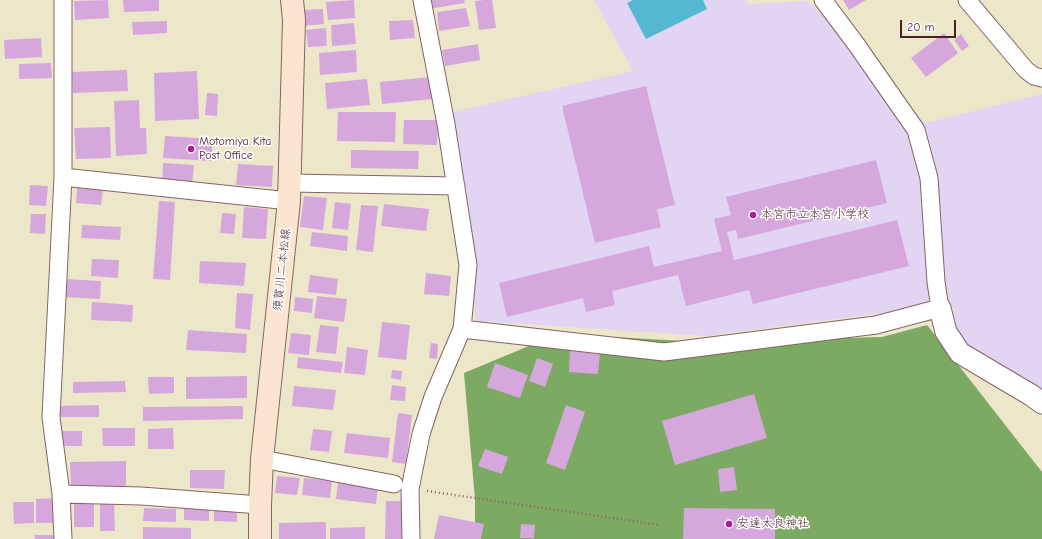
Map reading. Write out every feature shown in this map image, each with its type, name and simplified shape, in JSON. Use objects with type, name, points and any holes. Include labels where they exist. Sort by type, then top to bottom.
[{"type":"main road","name":"須賀川二本松線","points":[[260,539],[262,459],[290,192],[294,20],[292,0]]},
{"type":"street","points":[[63,0],[63,177],[51,418],[61,494],[63,539]]},
{"type":"street","points":[[411,539],[402,486],[433,397],[462,329],[468,265],[446,124],[422,0]]},
{"type":"street","points":[[823,0],[856,44],[916,130],[929,178],[936,282],[946,332],[960,353],[1042,403]]},
{"type":"street","points":[[967,0],[1026,70],[1034,76],[1042,78]]},
{"type":"street","points":[[63,177],[290,192],[456,186]]},
{"type":"street","points":[[462,329],[664,352],[876,325],[940,308]]},
{"type":"street","points":[[262,459],[402,486]]},
{"type":"street","points":[[61,494],[141,496],[260,505]]},
{"type":"path","points":[[402,486],[660,526]]},
{"type":"shaded area","name":"本宮市立本宮小学校","points":[[594,0],[746,0],[748,4],[808,1],[926,123],[1042,94],[1042,393],[961,342],[953,322],[954,308],[921,308],[706,336],[476,321],[452,112],[633,71]]},
{"type":"green space","points":[[927,325],[1042,472],[1042,539],[475,539],[475,499],[464,373],[536,343],[614,337],[701,342],[882,337]]},
{"type":"water","points":[[633,0],[703,0],[707,9],[646,39],[627,3]]},
{"type":"building","points":[[108,0],[109,18],[75,20],[74,1]]},
{"type":"building","points":[[123,0],[159,0],[159,11],[124,12]]},
{"type":"building","points":[[354,0],[355,18],[328,20],[326,2]]},
{"type":"building","points":[[428,0],[464,0],[465,3],[429,9]]},
{"type":"building","points":[[492,0],[496,28],[479,30],[475,1]]},
{"type":"building","points":[[843,0],[866,0],[849,10]]},
{"type":"building","points":[[466,8],[470,26],[439,31],[437,12]]},
{"type":"building","points":[[323,9],[324,24],[303,26],[302,10]]},
{"type":"building","points":[[413,20],[415,38],[390,40],[389,21]]},
{"type":"building","points":[[167,21],[167,33],[133,35],[132,22]]},
{"type":"building","points":[[354,23],[356,44],[332,46],[331,25]]},
{"type":"building","points":[[326,28],[327,46],[308,47],[306,30]]},
{"type":"building","points":[[944,33],[958,53],[926,77],[911,58]]},
{"type":"building","points":[[961,34],[969,46],[962,51],[954,40]]},
{"type":"building","points":[[41,38],[42,57],[5,59],[4,40]]},
{"type":"building","points":[[478,44],[480,60],[445,66],[442,50]]},
{"type":"building","points":[[356,50],[357,72],[320,75],[319,53]]},
{"type":"building","points":[[51,63],[52,78],[19,79],[19,64]]},
{"type":"building","points":[[127,70],[128,91],[73,93],[72,72]]},
{"type":"building","points":[[197,71],[199,119],[155,121],[154,73]]},
{"type":"building","points":[[431,77],[433,99],[382,104],[380,82]]},
{"type":"building","points":[[367,79],[370,105],[327,109],[325,83]]},
{"type":"building","points":[[646,86],[675,205],[657,209],[661,227],[595,243],[562,106]]},
{"type":"building","points":[[207,93],[218,94],[217,116],[205,115]]},
{"type":"building","points":[[139,100],[140,128],[146,128],[147,154],[116,156],[114,101]]},
{"type":"building","points":[[338,112],[396,112],[395,142],[337,141]]},
{"type":"building","points":[[404,120],[438,120],[437,145],[403,144]]},
{"type":"building","points":[[110,127],[111,158],[76,159],[74,128]]},
{"type":"building","points":[[165,136],[213,139],[211,161],[163,158]]},
{"type":"building","points":[[351,150],[419,151],[418,169],[351,168]]},
{"type":"building","points":[[876,160],[887,203],[738,239],[736,230],[727,232],[734,260],[897,220],[909,266],[753,304],[749,290],[686,306],[678,275],[612,291],[615,305],[586,312],[583,298],[507,317],[499,283],[649,246],[654,267],[722,251],[714,219],[731,215],[726,197]]},
{"type":"building","points":[[163,163],[194,165],[192,185],[162,183]]},
{"type":"building","points":[[238,164],[273,166],[272,187],[236,185]]},
{"type":"building","points":[[30,185],[48,186],[46,206],[29,205]]},
{"type":"building","points":[[77,188],[103,190],[101,205],[76,203]]},
{"type":"building","points":[[304,196],[327,198],[323,230],[300,227]]},
{"type":"building","points":[[159,201],[175,202],[170,280],[153,279]]},
{"type":"building","points":[[335,202],[351,204],[348,230],[332,228]]},
{"type":"building","points":[[384,204],[429,209],[426,231],[381,226]]},
{"type":"building","points":[[361,205],[378,206],[373,252],[356,250]]},
{"type":"building","points":[[244,207],[268,209],[266,239],[242,238]]},
{"type":"building","points":[[222,213],[236,214],[234,234],[220,233]]},
{"type":"building","points":[[31,214],[46,214],[45,234],[30,233]]},
{"type":"building","points":[[82,225],[121,227],[120,240],[81,238]]},
{"type":"building","points":[[312,232],[348,236],[347,251],[310,246]]},
{"type":"building","points":[[92,259],[119,260],[118,278],[91,276]]},
{"type":"building","points":[[200,261],[246,263],[244,286],[199,283]]},
{"type":"building","points":[[426,273],[451,276],[449,296],[424,294]]},
{"type":"building","points":[[310,275],[338,279],[336,295],[308,292]]},
{"type":"building","points":[[64,279],[101,281],[100,299],[63,297]]},
{"type":"building","points":[[237,293],[253,294],[250,330],[235,328]]},
{"type":"building","points":[[317,296],[347,299],[344,322],[314,318]]},
{"type":"building","points":[[295,297],[313,299],[312,313],[294,311]]},
{"type":"building","points":[[92,302],[133,305],[132,322],[91,320]]},
{"type":"building","points":[[382,322],[410,325],[406,360],[378,357]]},
{"type":"building","points":[[320,325],[339,327],[336,354],[316,352]]},
{"type":"building","points":[[188,330],[247,334],[246,353],[186,350]]},
{"type":"building","points":[[291,333],[311,335],[309,355],[288,353]]},
{"type":"building","points":[[431,343],[438,344],[437,359],[429,358]]},
{"type":"building","points":[[347,347],[368,350],[365,375],[344,373]]},
{"type":"building","points":[[570,350],[600,353],[598,374],[569,372]]},
{"type":"building","points":[[298,357],[343,362],[341,373],[297,368]]},
{"type":"building","points":[[537,358],[553,364],[545,387],[529,381]]},
{"type":"building","points":[[495,363],[528,375],[520,398],[487,387]]},
{"type":"building","points":[[392,370],[402,371],[401,380],[391,378]]},
{"type":"building","points":[[247,376],[247,398],[186,399],[186,377]]},
{"type":"building","points":[[148,377],[174,377],[174,393],[149,394]]},
{"type":"building","points":[[125,381],[126,392],[73,393],[73,382]]},
{"type":"building","points":[[392,385],[406,387],[405,401],[390,400]]},
{"type":"building","points":[[294,386],[336,390],[333,410],[292,406]]},
{"type":"building","points":[[754,394],[767,438],[675,465],[662,421]]},
{"type":"building","points":[[99,405],[99,417],[57,417],[56,406]]},
{"type":"building","points":[[566,405],[585,412],[565,470],[546,463]]},
{"type":"building","points":[[243,406],[243,419],[143,421],[143,407]]},
{"type":"building","points":[[398,413],[412,415],[406,464],[392,462]]},
{"type":"building","points":[[102,428],[135,428],[135,446],[103,446]]},
{"type":"building","points":[[173,428],[174,449],[148,449],[148,429]]},
{"type":"building","points":[[313,429],[332,431],[329,452],[310,450]]},
{"type":"building","points":[[61,431],[82,431],[82,446],[61,446]]},
{"type":"building","points":[[347,433],[390,438],[388,458],[344,453]]},
{"type":"building","points":[[485,449],[508,457],[502,474],[478,466]]},
{"type":"building","points":[[126,461],[126,488],[71,489],[70,462]]},
{"type":"building","points":[[734,467],[737,490],[720,492],[718,469]]},
{"type":"building","points":[[190,470],[225,470],[224,489],[190,488]]},
{"type":"building","points":[[277,476],[300,478],[297,495],[275,493]]},
{"type":"building","points":[[304,478],[332,481],[330,498],[302,495]]},
{"type":"building","points":[[338,482],[378,487],[376,504],[336,499]]},
{"type":"building","points":[[55,498],[56,523],[36,523],[36,499]]},
{"type":"building","points":[[386,501],[403,501],[402,539],[385,539]]},
{"type":"building","points":[[13,502],[34,502],[34,523],[14,524]]},
{"type":"building","points":[[94,502],[94,527],[74,527],[74,503]]},
{"type":"building","points":[[100,502],[114,502],[115,531],[100,531]]},
{"type":"building","points":[[184,507],[209,508],[209,521],[184,520]]},
{"type":"building","points":[[214,507],[237,508],[237,522],[214,521]]},
{"type":"building","points":[[144,508],[176,509],[176,522],[143,521]]},
{"type":"building","name":"安達太良神社","points":[[684,508],[775,509],[775,539],[683,539]]},
{"type":"building","points":[[439,515],[484,524],[481,539],[434,539]]},
{"type":"building","points":[[326,522],[326,539],[279,539],[279,523]]},
{"type":"building","points":[[521,524],[535,525],[534,538],[520,538]]},
{"type":"building","points":[[143,527],[191,528],[191,539],[143,539]]},
{"type":"building","points":[[365,527],[365,539],[330,539],[330,528]]},
{"type":"building","points":[[34,535],[58,535],[58,539],[35,539]]},
{"type":"place","name":"Motomiya Kita Post Office","points":[[191,149]]},
{"type":"place","name":"本宮市立本宮小学校","points":[[753,215]]},
{"type":"place","name":"安達太良神社","points":[[729,524]]}]
